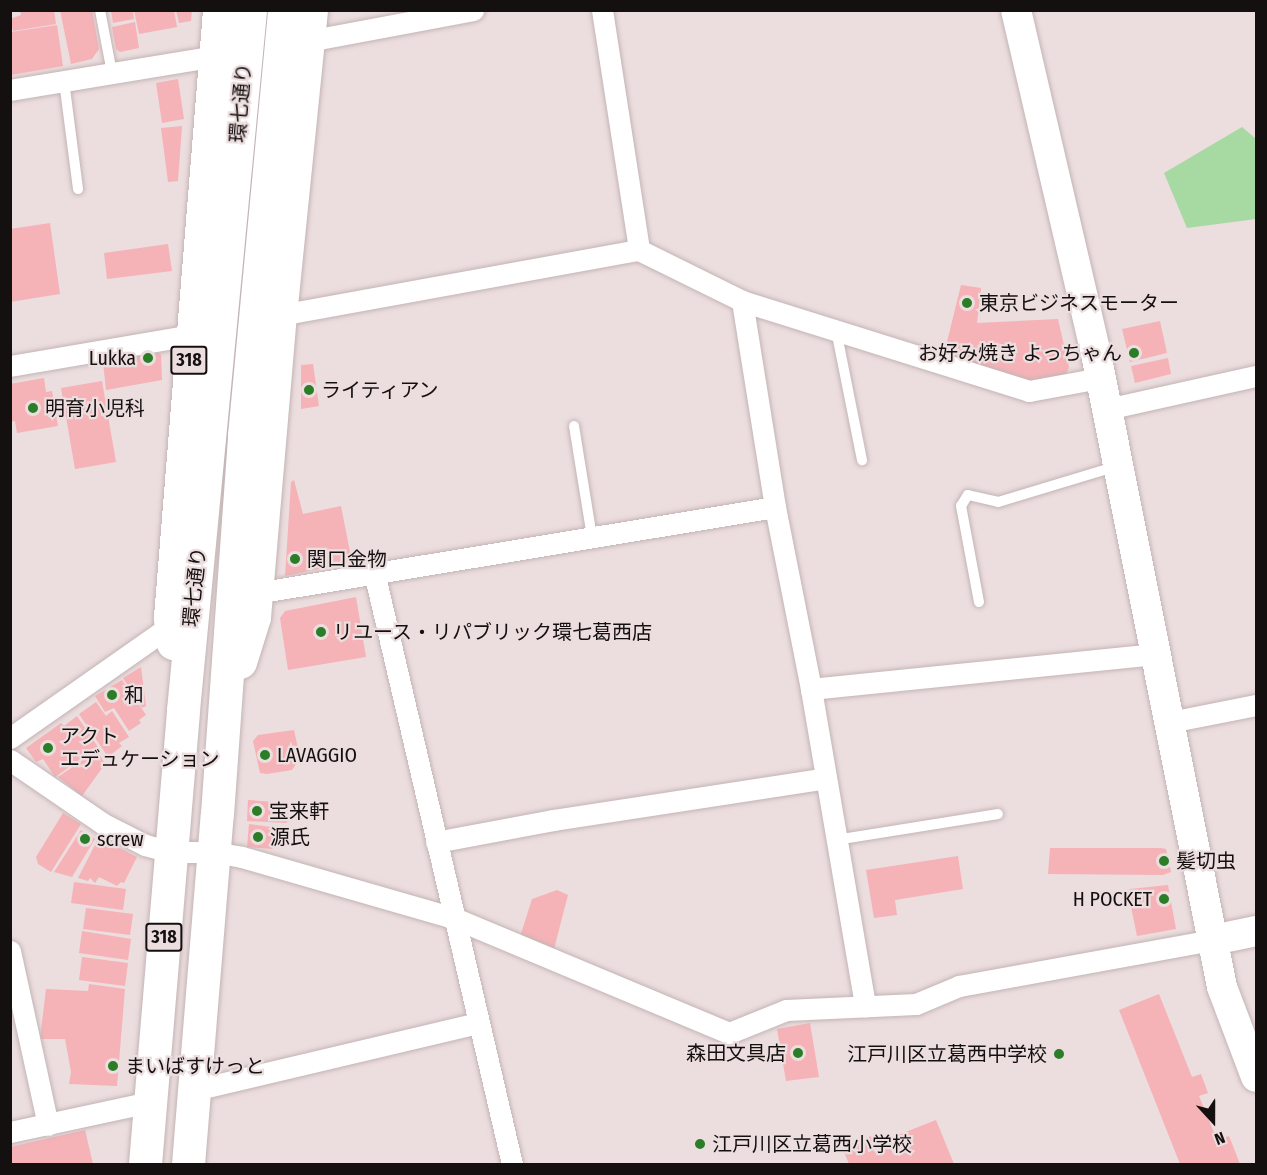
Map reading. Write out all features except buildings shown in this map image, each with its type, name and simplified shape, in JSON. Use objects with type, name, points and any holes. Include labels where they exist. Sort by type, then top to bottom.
[{"type":"main road","name":"318","points":[[183,710],[170,626],[191,335],[219,10]]},
{"type":"main road","name":"環七通り","points":[[145,1164],[183,710],[250,10]]},
{"type":"main road","name":"環七通り","points":[[188,1164],[214,852],[244,435],[284,10]]},
{"type":"main road","points":[[223,718],[254,617],[279,315],[309,26]]},
{"type":"street","points":[[309,26],[473,10]]},
{"type":"street","points":[[602,10],[639,249]]},
{"type":"street","points":[[1016,10],[1107,409],[1222,987],[1257,1077]]},
{"type":"street","points":[[10,90],[215,56]]},
{"type":"street","points":[[279,315],[639,249],[742,301],[1029,391],[1100,378]]},
{"type":"street","points":[[742,301],[775,507],[812,689],[865,1006]]},
{"type":"street","points":[[10,366],[191,335]]},
{"type":"street","points":[[1107,409],[1257,376]]},
{"type":"street","points":[[256,593],[775,507]]},
{"type":"street","points":[[374,572],[512,1164]]},
{"type":"street","points":[[10,738],[170,626]]},
{"type":"street","points":[[812,689],[1156,654]]},
{"type":"street","points":[[1170,722],[1257,705]]},
{"type":"street","points":[[10,760],[102,823],[145,845],[172,852],[214,852],[242,857],[454,918],[729,1033],[786,1010],[916,1004],[959,986],[1257,932]]},
{"type":"street","points":[[436,842],[553,820],[826,778]]},
{"type":"street","points":[[10,951],[48,1125]]},
{"type":"street","points":[[194,1090],[478,1023]]},
{"type":"street","points":[[10,1132],[150,1102]]},
{"type":"lane","points":[[100,10],[112,73]]},
{"type":"lane","points":[[64,81],[78,189]]},
{"type":"lane","points":[[836,330],[862,460]]},
{"type":"lane","points":[[574,426],[592,537]]},
{"type":"lane","points":[[979,602],[961,506],[969,495],[998,502],[1117,466]]},
{"type":"lane","points":[[836,840],[998,814]]},
{"type":"green space","points":[[1242,127],[1256,139],[1256,219],[1187,228],[1164,173]]},
{"type":"place","name":"東京ビジネスモーター","points":[[967,303]]},
{"type":"place","name":"お好み焼き よっちゃん","points":[[1134,353]]},
{"type":"place","name":"Lukka","points":[[148,358]]},
{"type":"place","name":"ライティアン","points":[[309,390]]},
{"type":"place","name":"明育小児科","points":[[33,408]]},
{"type":"place","name":"関口金物","points":[[295,559]]},
{"type":"place","name":"リユース・リパブリック環七葛西店","points":[[321,632]]},
{"type":"place","name":"和","points":[[112,695]]},
{"type":"place","name":"アクト エデュケーション","points":[[48,748]]},
{"type":"place","name":"LAVAGGIO","points":[[265,755]]},
{"type":"place","name":"宝来軒","points":[[257,811]]},
{"type":"place","name":"源氏","points":[[258,837]]},
{"type":"place","name":"screw","points":[[85,839]]},
{"type":"place","name":"髪切虫","points":[[1164,861]]},
{"type":"place","name":"H POCKET","points":[[1164,899]]},
{"type":"place","name":"森田文具店","points":[[798,1053]]},
{"type":"place","name":"江戸川区立葛西中学校","points":[[1059,1054]]},
{"type":"place","name":"まいばすけっと","points":[[113,1066]]},
{"type":"place","name":"江戸川区立葛西小学校","points":[[700,1144]]}]
